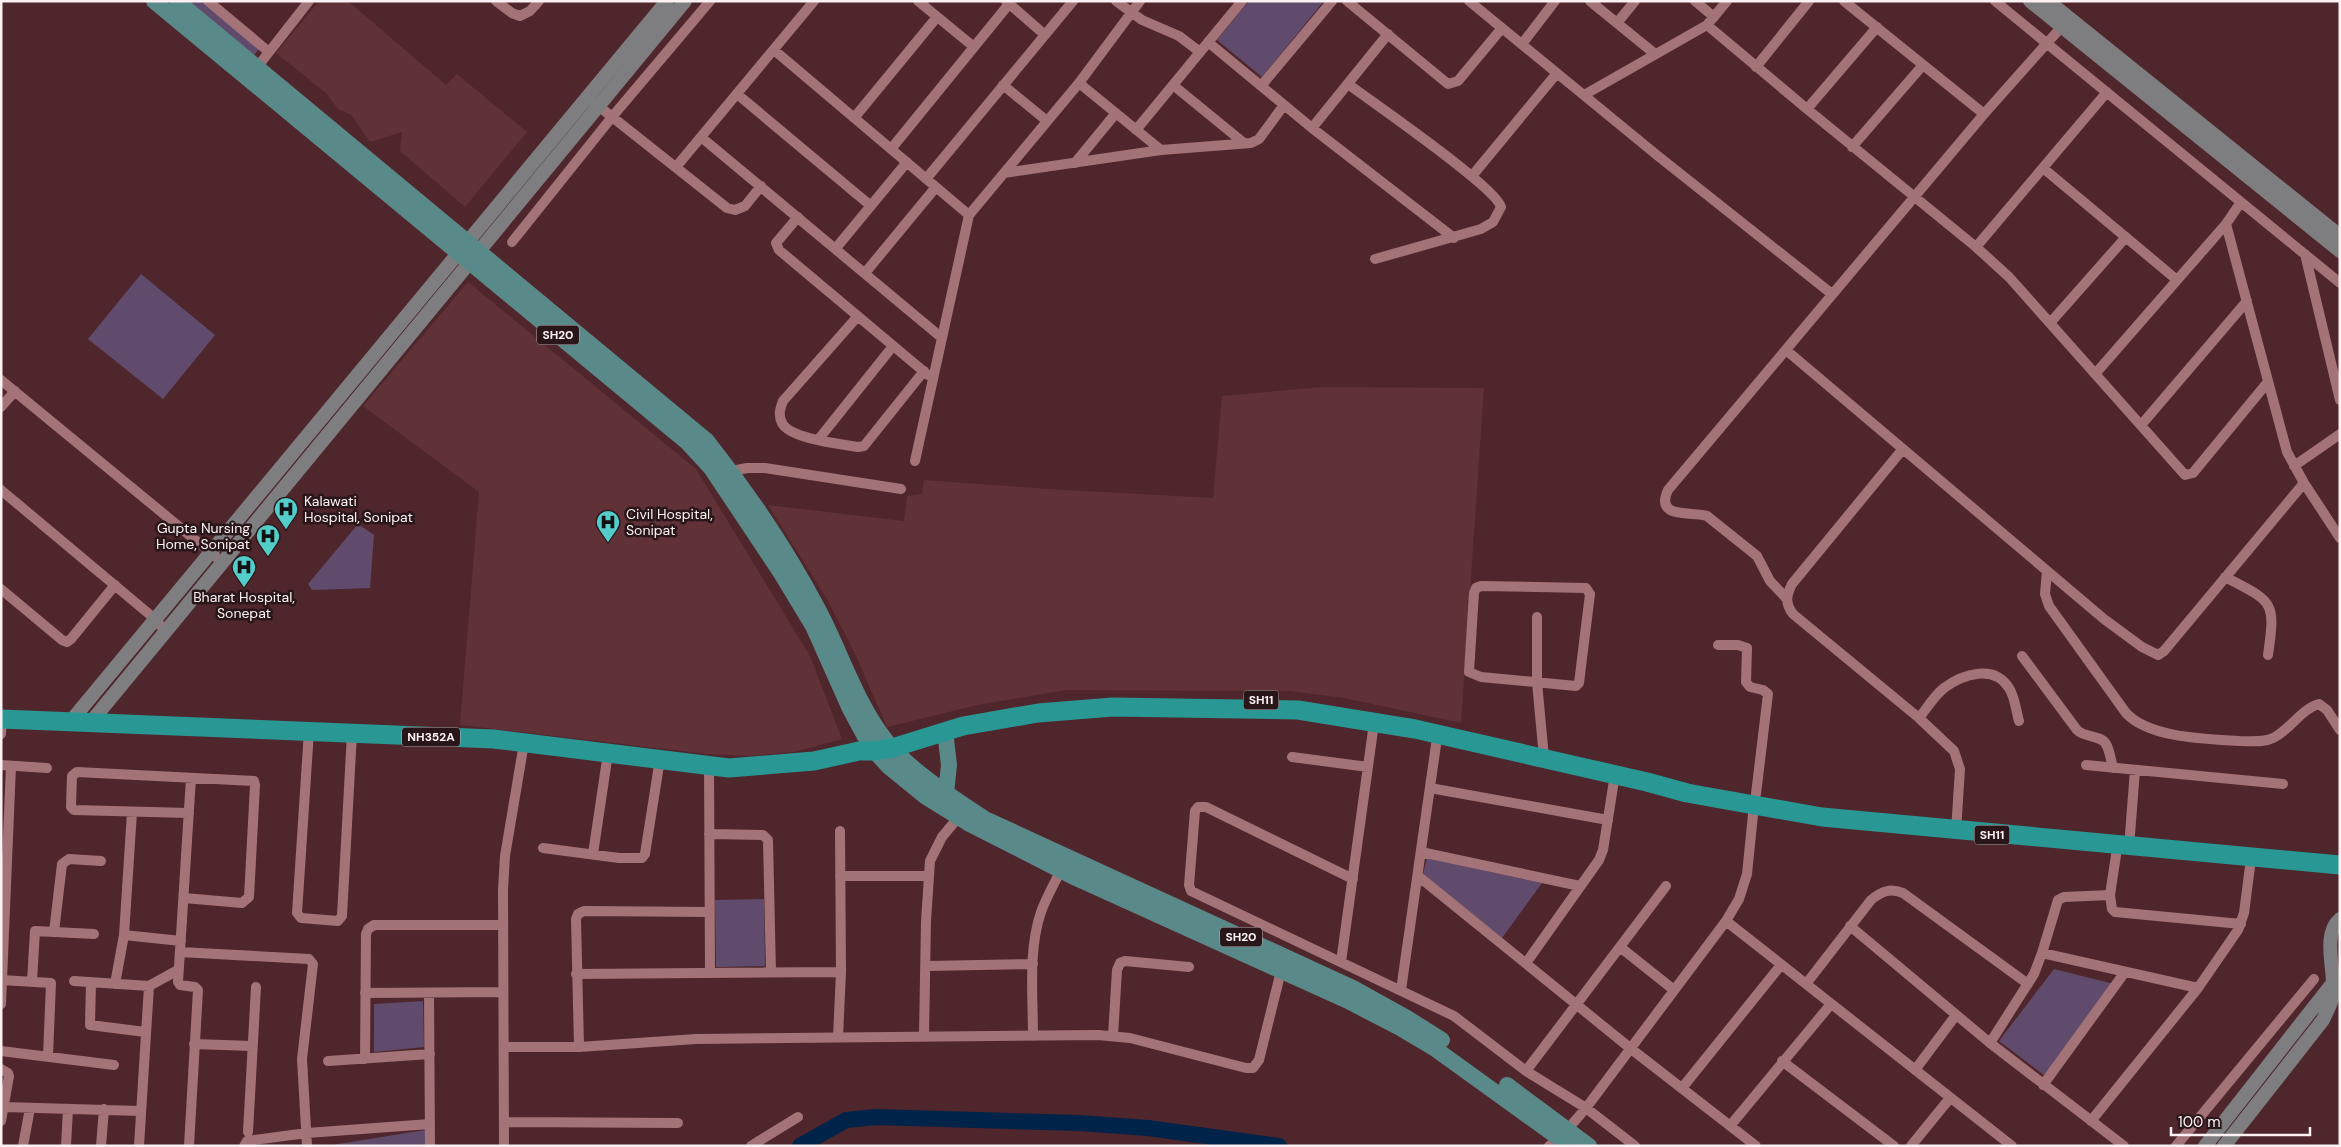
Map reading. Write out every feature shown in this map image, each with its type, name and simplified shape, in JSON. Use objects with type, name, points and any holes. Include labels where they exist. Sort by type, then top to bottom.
[{"type":"highway","name":"SH11","points":[[876,747],[961,717],[1036,704],[1112,698],[1299,701],[1755,800],[1824,807],[1957,826],[2124,842],[2251,858],[2340,865]]},
{"type":"highway","name":"SH11","points":[[876,747],[963,726],[1038,713],[1113,707],[1298,710],[1374,722],[1416,725]]},
{"type":"highway","name":"NH352A","points":[[2,719],[494,739],[729,768],[814,761],[876,747]]},
{"type":"highway","name":"SH11","points":[[1544,753],[1615,774],[1666,782]]},
{"type":"highway","name":"SH11","points":[[2124,842],[2340,854]]},
{"type":"main road","name":"SH20","points":[[154,1],[252,73],[467,252],[679,416],[707,441],[724,474],[813,626],[850,709],[888,766],[918,790],[962,812],[1061,870],[1283,964]]},
{"type":"main road","name":"SH20","points":[[178,1],[252,73]]},
{"type":"main road","points":[[945,731],[949,765],[946,793]]},
{"type":"main road","name":"SH20","points":[[876,747],[946,793],[962,812],[985,819],[1283,964],[1434,1048],[1562,1140],[1589,1146]]},
{"type":"street","points":[[208,1],[269,52]]},
{"type":"street","points":[[252,73],[309,1]]},
{"type":"street","points":[[496,1],[512,13],[520,16],[530,11],[539,1]]},
{"type":"street","points":[[592,102],[667,1]]},
{"type":"street","points":[[71,721],[210,552],[467,252],[592,102],[685,1]]},
{"type":"street","points":[[512,242],[612,117],[710,1]]},
{"type":"street","points":[[676,167],[814,1]]},
{"type":"street","points":[[918,1],[974,47]]},
{"type":"street","points":[[926,179],[1073,1]]},
{"type":"street","points":[[1116,1],[1130,14],[1166,29],[1200,52]]},
{"type":"street","points":[[915,461],[969,215],[1079,83],[1140,1]]},
{"type":"street","points":[[1136,130],[1242,1]]},
{"type":"street","points":[[1261,86],[1332,1]]},
{"type":"street","points":[[1347,1],[1448,84],[1458,81],[1502,28]]},
{"type":"street","points":[[1469,1],[1832,294]]},
{"type":"street","points":[[1522,44],[1555,1]]},
{"type":"street","points":[[1590,1],[1655,54]]},
{"type":"street","points":[[1617,23],[1635,1]]},
{"type":"street","points":[[1695,1],[1711,21],[1756,67],[1976,247],[2009,277],[2142,424],[2180,471],[2190,475],[2267,383]]},
{"type":"street","points":[[1584,95],[1711,21],[1727,1]]},
{"type":"street","points":[[1756,67],[1810,1]]},
{"type":"street","points":[[1844,1],[1984,114]]},
{"type":"street","points":[[1995,1],[2340,283]]},
{"type":"street","points":[[2030,1],[2065,23],[2340,236]]},
{"type":"street","points":[[2048,1],[2065,23],[2340,251]]},
{"type":"street","points":[[891,149],[1008,3],[1045,34]]},
{"type":"street","points":[[854,118],[937,17]]},
{"type":"street","points":[[1957,826],[1958,760],[1954,751],[1919,718],[1793,614],[1787,599],[1770,580],[1761,561],[1753,552],[1707,516],[1700,513],[1682,514],[1672,511],[1666,506],[1665,497],[1668,490],[1914,196],[2065,23]]},
{"type":"street","points":[[1807,110],[1876,28]]},
{"type":"street","points":[[1312,128],[1388,34]]},
{"type":"street","points":[[1208,42],[1312,128],[1454,238]]},
{"type":"street","points":[[774,50],[969,215]]},
{"type":"street","points":[[1852,147],[1923,65]]},
{"type":"street","points":[[1472,176],[1557,72]]},
{"type":"street","points":[[1079,83],[1161,150]]},
{"type":"street","points":[[1348,84],[1472,176],[1500,202],[1499,214],[1486,226],[1454,238],[1375,259]]},
{"type":"street","points":[[1173,85],[1244,143]]},
{"type":"street","points":[[1003,86],[1047,121]]},
{"type":"street","points":[[1976,247],[2107,92]]},
{"type":"street","points":[[737,94],[871,206]]},
{"type":"street","points":[[592,102],[727,208],[735,210],[746,206],[761,186]]},
{"type":"street","points":[[1004,173],[1161,150],[1251,143],[1259,139],[1284,105]]},
{"type":"street","points":[[1075,163],[1116,113]]},
{"type":"street","points":[[701,137],[942,338]]},
{"type":"street","points":[[836,248],[907,162]]},
{"type":"street","points":[[2043,168],[2177,280]]},
{"type":"street","points":[[864,273],[936,187]]},
{"type":"street","points":[[2096,373],[2226,224],[2241,202]]},
{"type":"street","points":[[798,217],[776,243],[777,247],[933,379]]},
{"type":"street","points":[[2226,224],[2287,452],[2304,483],[2340,538]]},
{"type":"street","points":[[2050,323],[2126,237]]},
{"type":"street","points":[[90,722],[222,562],[467,252]]},
{"type":"street","points":[[2305,254],[2340,400]]},
{"type":"street","points":[[2142,424],[2247,302]]},
{"type":"street","points":[[858,316],[783,401],[779,414],[782,425],[792,432],[818,440],[864,446],[924,371]]},
{"type":"street","points":[[818,440],[893,346]]},
{"type":"street","points":[[1786,350],[2104,619],[2142,647],[2158,655],[2164,651],[2304,483]]},
{"type":"street","points":[[1,380],[222,562]]},
{"type":"street","points":[[1,407],[15,391]]},
{"type":"street","points":[[2294,466],[2340,434]]},
{"type":"street","points":[[1787,599],[1792,584],[1902,450]]},
{"type":"street","points":[[724,474],[765,468],[901,489]]},
{"type":"street","points":[[1,490],[155,619],[165,630]]},
{"type":"street","points":[[2047,571],[2045,594],[2049,606],[2126,713],[2136,722],[2151,728],[2188,737],[2266,741],[2279,735],[2309,709],[2319,704],[2327,710],[2340,730]]},
{"type":"street","points":[[2225,578],[2252,591],[2269,606],[2273,617],[2268,654]]},
{"type":"street","points":[[1,589],[62,640],[67,642],[72,639],[115,585]]},
{"type":"street","points":[[1476,588],[1586,588],[1588,590],[1579,683],[1573,687],[1537,682],[1481,676],[1469,672],[1474,592],[1476,588]]},
{"type":"street","points":[[1537,617],[1537,682],[1544,753]]},
{"type":"street","points":[[1562,1140],[1726,920],[1739,899],[1747,874],[1768,694],[1747,684],[1747,648],[1738,645],[1718,645]]},
{"type":"street","points":[[2022,656],[2077,730],[2085,736],[2099,738],[2106,744],[2113,768]]},
{"type":"street","points":[[1919,718],[1943,689],[1962,678],[1984,673],[2000,678],[2010,690],[2019,721]]},
{"type":"street","points":[[1,734],[2,719]]},
{"type":"street","points":[[1341,962],[1374,722]]},
{"type":"street","points":[[1402,990],[1438,730]]},
{"type":"street","points":[[309,731],[297,913],[301,918],[338,921],[342,916],[352,733]]},
{"type":"street","points":[[504,1146],[502,924],[505,856],[524,743]]},
{"type":"street","points":[[593,854],[608,753]]},
{"type":"street","points":[[1292,757],[1368,767]]},
{"type":"street","points":[[543,848],[639,859],[645,854],[660,760]]},
{"type":"street","points":[[2086,765],[2283,784]]},
{"type":"street","points":[[1,1004],[6,766],[46,768]]},
{"type":"street","points":[[709,766],[708,912],[710,973]]},
{"type":"street","points":[[2135,770],[2124,842],[2110,895],[2112,909],[2115,912],[2241,924]]},
{"type":"street","points":[[184,898],[242,903],[249,897],[254,781],[74,773],[72,809],[189,813]]},
{"type":"street","points":[[1526,963],[1599,860],[1608,820],[1615,774]]},
{"type":"street","points":[[189,1146],[198,990],[195,986],[178,984],[178,970],[191,778]]},
{"type":"street","points":[[1430,788],[1608,820]]},
{"type":"street","points":[[1353,879],[1206,807],[1198,808],[1195,811],[1189,886],[1191,891],[1454,1016],[1526,1070],[1586,1108],[1635,1146]]},
{"type":"street","points":[[115,984],[124,935],[132,812]]},
{"type":"street","points":[[924,1035],[930,860],[934,849],[962,812]]},
{"type":"street","points":[[838,1037],[841,972],[840,831]]},
{"type":"street","points":[[709,834],[763,835],[768,840],[771,972]]},
{"type":"street","points":[[1421,852],[1580,886]]},
{"type":"street","points":[[2091,1121],[2198,988],[2241,924],[2251,858]]},
{"type":"street","points":[[54,932],[62,864],[69,859],[101,861]]},
{"type":"street","points":[[1033,1036],[1033,964],[1040,914],[1061,870]]},
{"type":"street","points":[[840,876],[928,876]]},
{"type":"street","points":[[1418,876],[1576,1002],[1630,1048],[1756,1146]]},
{"type":"street","points":[[1526,1070],[1666,886]]},
{"type":"street","points":[[1806,984],[1850,926],[1878,895],[1894,890],[1903,893],[2028,984]]},
{"type":"street","points":[[1990,1043],[2028,984],[2042,953],[2058,900],[2064,897],[2110,895]]},
{"type":"street","points":[[579,1047],[576,974],[576,919],[578,914],[584,911],[708,912]]},
{"type":"street","points":[[1726,920],[1950,1098],[2000,1142],[2012,1146]]},
{"type":"street","points":[[2224,1146],[2323,1020],[2333,997],[2331,938],[2334,926],[2340,920]]},
{"type":"street","points":[[365,1059],[366,934],[368,929],[374,925],[502,924]]},
{"type":"street","points":[[1850,926],[1990,1043],[2124,1146]]},
{"type":"street","points":[[32,981],[34,932],[37,930],[94,934]]},
{"type":"street","points":[[124,935],[181,941]]},
{"type":"street","points":[[1620,947],[1674,990]]},
{"type":"street","points":[[180,952],[312,960],[302,1059],[307,1146]]},
{"type":"street","points":[[2042,953],[2198,988]]},
{"type":"street","points":[[1113,1036],[1117,970],[1120,963],[1125,961],[1189,967]]},
{"type":"street","points":[[927,966],[1033,964]]},
{"type":"street","points":[[504,1047],[579,1047],[696,1039],[924,1035],[1113,1036],[1246,1068],[1253,1068],[1259,1060],[1283,964]]},
{"type":"street","points":[[1682,1088],[1781,965]]},
{"type":"street","points":[[74,981],[149,986],[178,970]]},
{"type":"street","points":[[576,974],[841,972]]},
{"type":"street","points":[[2043,1085],[2126,972]]},
{"type":"street","points":[[2176,1146],[2314,979]]},
{"type":"street","points":[[2,980],[49,982],[52,985],[48,1056]]},
{"type":"street","points":[[91,982],[90,1025],[146,1032]]},
{"type":"street","points":[[2205,1146],[2332,984]]},
{"type":"street","points":[[140,1146],[140,1110],[149,986]]},
{"type":"street","points":[[248,1132],[256,987]]},
{"type":"street","points":[[365,993],[503,992]]},
{"type":"street","points":[[429,993],[430,1146]]},
{"type":"street","points":[[1730,1126],[1831,1004]]},
{"type":"street","points":[[1915,1070],[1956,1015]]},
{"type":"street","points":[[194,1044],[252,1046]]},
{"type":"street","points":[[1,1051],[114,1065]]},
{"type":"street","points":[[328,1061],[430,1054]]},
{"type":"street","points":[[1782,1062],[1894,1146]]},
{"type":"street","points":[[1,1069],[8,1073],[9,1076],[1,1121]]},
{"type":"street","points":[[1911,1146],[1950,1098]]},
{"type":"street","points":[[4,1107],[140,1110]]},
{"type":"street","points":[[23,1146],[30,1108]]},
{"type":"street","points":[[66,1146],[68,1109]]},
{"type":"street","points":[[101,1146],[104,1109]]},
{"type":"street","points":[[751,1146],[798,1117]]},
{"type":"street","points":[[504,1122],[678,1123]]},
{"type":"street","points":[[244,1146],[247,1142],[307,1132],[430,1124]]},
{"type":"shaded area","points":[[184,1],[201,1],[259,49],[252,58]]},
{"type":"shaded area","points":[[319,1],[348,1],[446,85],[457,74],[527,132],[465,207],[400,151],[402,132],[370,142],[351,115],[338,109],[326,93],[276,53]]},
{"type":"shaded area","points":[[1249,1],[1324,1],[1262,77],[1217,40]]},
{"type":"shaded area","points":[[141,274],[215,335],[163,399],[88,339]]},
{"type":"shaded area","name":"Civil Hospital, Sonipat","points":[[468,282],[696,469],[810,656],[842,739],[794,752],[749,756],[708,754],[460,725],[479,492],[363,406]]},
{"type":"shaded area","points":[[1322,387],[1484,388],[1461,723],[1344,698],[1289,691],[1066,690],[978,705],[887,727],[855,654],[828,601],[768,505],[904,521],[907,496],[922,494],[924,480],[1213,498],[1222,396]]},
{"type":"shaded area","points":[[358,524],[374,535],[370,588],[312,590],[308,584]]},
{"type":"shaded area","points":[[1427,858],[1542,883],[1502,938],[1423,874]]},
{"type":"shaded area","points":[[764,899],[765,966],[716,967],[715,900]]},
{"type":"shaded area","points":[[2054,969],[2114,984],[2044,1075],[1999,1041]]},
{"type":"shaded area","points":[[423,1001],[424,1047],[374,1052],[374,1004]]},
{"type":"shaded area","points":[[425,1130],[425,1146],[326,1146]]},
{"type":"waterway","points":[[800,1146],[846,1120],[876,1117],[1079,1123],[1148,1128],[1279,1146]]},
{"type":"place","name":"Kalawati Hospital, Sonipat","points":[[286,530]]},
{"type":"place","name":"Civil Hospital, Sonipat","points":[[608,543]]},
{"type":"place","name":"Gupta Nursing Home, Sonipat","points":[[268,557]]},
{"type":"place","name":"Bharat Hospital, Sonepat","points":[[244,588]]}]
